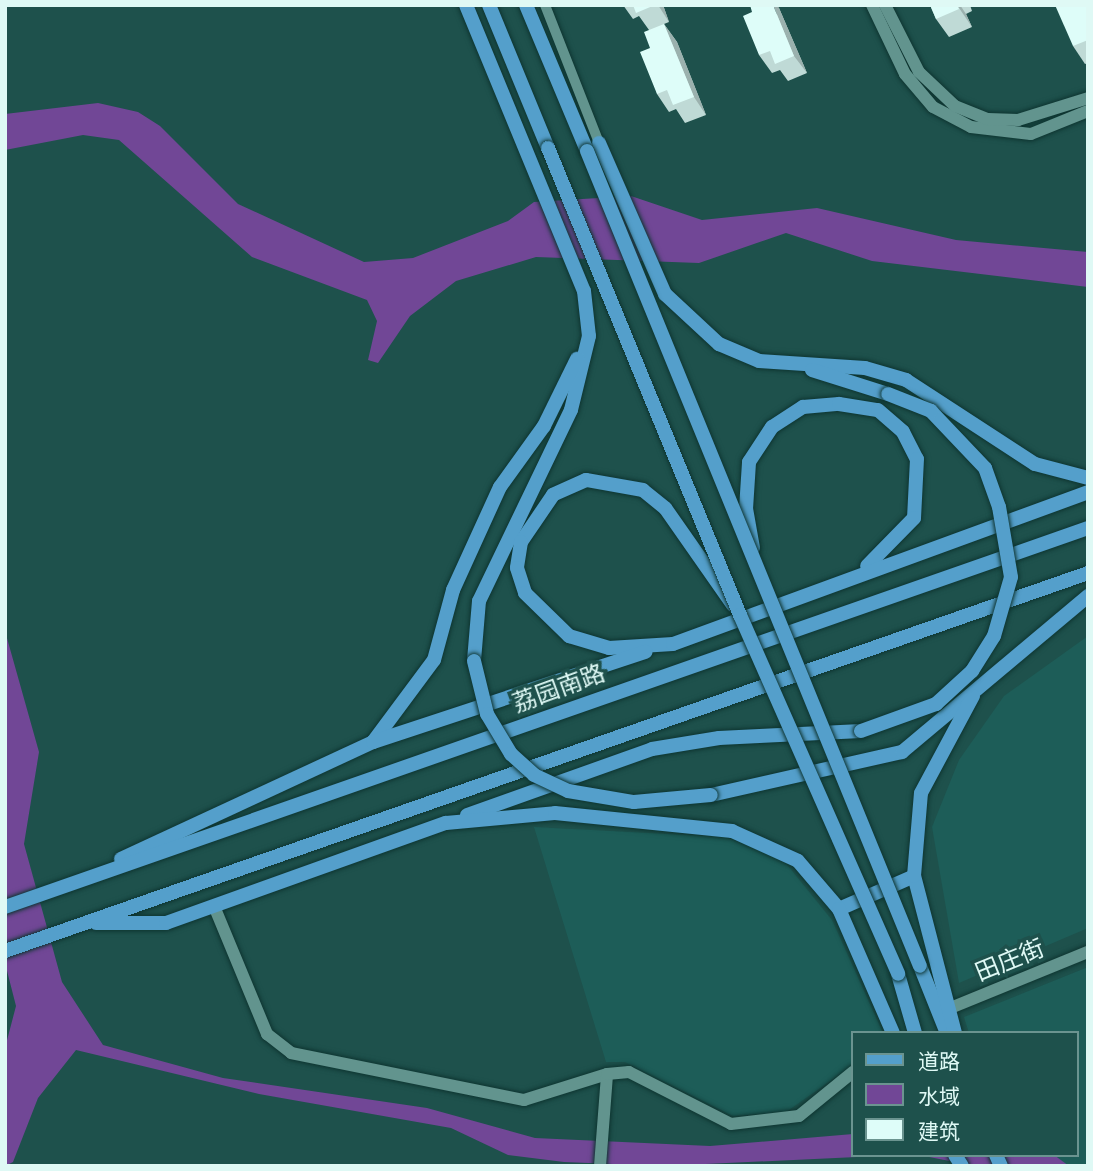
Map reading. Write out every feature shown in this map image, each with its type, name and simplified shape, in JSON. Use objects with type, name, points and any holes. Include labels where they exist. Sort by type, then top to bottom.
[{"type":"main road","points":[[466,5],[584,291],[589,336],[571,410],[479,601],[474,661],[487,715],[511,754],[534,775],[568,791],[634,802],[711,795],[902,752],[1088,596]]},
{"type":"main road","points":[[489,5],[740,615],[898,974],[914,1031]]},
{"type":"main road","points":[[526,5],[665,294],[719,344],[760,360],[865,368],[906,380],[1035,464],[1088,478]]},
{"type":"main road","points":[[593,147],[756,566],[817,702],[946,1031]]},
{"type":"main road","points":[[373,742],[434,660],[453,590],[500,487],[544,426],[589,336]]},
{"type":"main road","points":[[85,923],[166,923],[652,749],[719,738],[861,731],[936,704],[972,671],[994,636],[1011,577],[999,507],[985,468],[930,411],[888,394],[790,363]]},
{"type":"main road","points":[[756,566],[746,509],[750,462],[772,427],[803,407],[839,404],[878,410],[902,432],[917,459],[914,519],[858,574]]},
{"type":"main road","points":[[673,644],[609,648],[569,636],[525,593],[517,568],[535,513],[553,495],[586,480],[613,482],[643,490],[665,508],[740,615]]},
{"type":"main road","points":[[75,882],[373,742],[673,644],[858,574],[1088,492]]},
{"type":"main road","name":"荔园南路","points":[[5,907],[1088,528]]},
{"type":"main road","points":[[5,951],[1088,573]]},
{"type":"main road","points":[[954,1031],[914,876],[921,793],[977,689]]},
{"type":"main road","points":[[446,822],[555,813],[732,831],[798,861],[839,909],[892,1031]]},
{"type":"main road","points":[[839,909],[914,876]]},
{"type":"street","points":[[545,5],[593,147]]},
{"type":"street","points":[[872,5],[905,74],[933,107],[971,127],[1031,134],[1088,111]]},
{"type":"street","points":[[885,5],[919,72],[955,106],[988,119],[1018,120],[1088,98]]},
{"type":"street","points":[[215,906],[267,1034],[290,1053],[524,1100],[607,1074],[629,1072],[730,1124],[799,1116],[852,1073]]},
{"type":"street","name":"田庄街","points":[[948,1009],[1088,952]]},
{"type":"street","points":[[600,1166],[607,1074]]},
{"type":"shaded area","points":[[1088,636],[1088,928],[959,983],[932,827],[959,760],[1004,696]]},
{"type":"shaded area","points":[[534,827],[725,837],[780,856],[832,920],[882,1031],[852,1031],[852,1066],[786,1112],[733,1116],[625,1062],[606,1062]]},
{"type":"shaded area","points":[[1088,967],[1088,1166],[1040,1166],[1025,1157],[1079,1157],[1079,1031],[968,1031],[964,1017]]},
{"type":"water","points":[[98,103],[138,112],[160,126],[238,204],[364,262],[413,258],[508,221],[534,202],[631,196],[702,220],[817,208],[956,240],[1088,252],[1088,287],[872,261],[786,233],[699,263],[536,257],[456,281],[410,316],[378,363],[368,360],[377,321],[367,300],[252,257],[119,140],[83,135],[5,150],[5,114]]},
{"type":"water","points":[[5,631],[39,752],[24,844],[62,982],[103,1045],[223,1078],[427,1108],[535,1138],[710,1146],[852,1134],[852,1157],[856,1157],[663,1166],[564,1162],[508,1155],[451,1128],[259,1094],[76,1050],[38,1098],[13,1162],[5,1166],[5,1048],[16,1006],[5,963]]},
{"type":"water","points":[[929,1157],[1057,1157],[1069,1166],[975,1166]]},
{"type":"building","points":[[633,5],[655,5],[636,13]]},
{"type":"building","points":[[750,5],[773,5],[794,56],[775,64],[770,51],[759,55],[743,16],[752,12]]},
{"type":"building","points":[[930,5],[957,5],[959,9],[936,19]]},
{"type":"building","points":[[1055,5],[1088,5],[1088,40],[1073,46]]},
{"type":"building","points":[[664,24],[694,97],[673,105],[667,90],[657,94],[640,52],[650,48],[644,32]]}]
